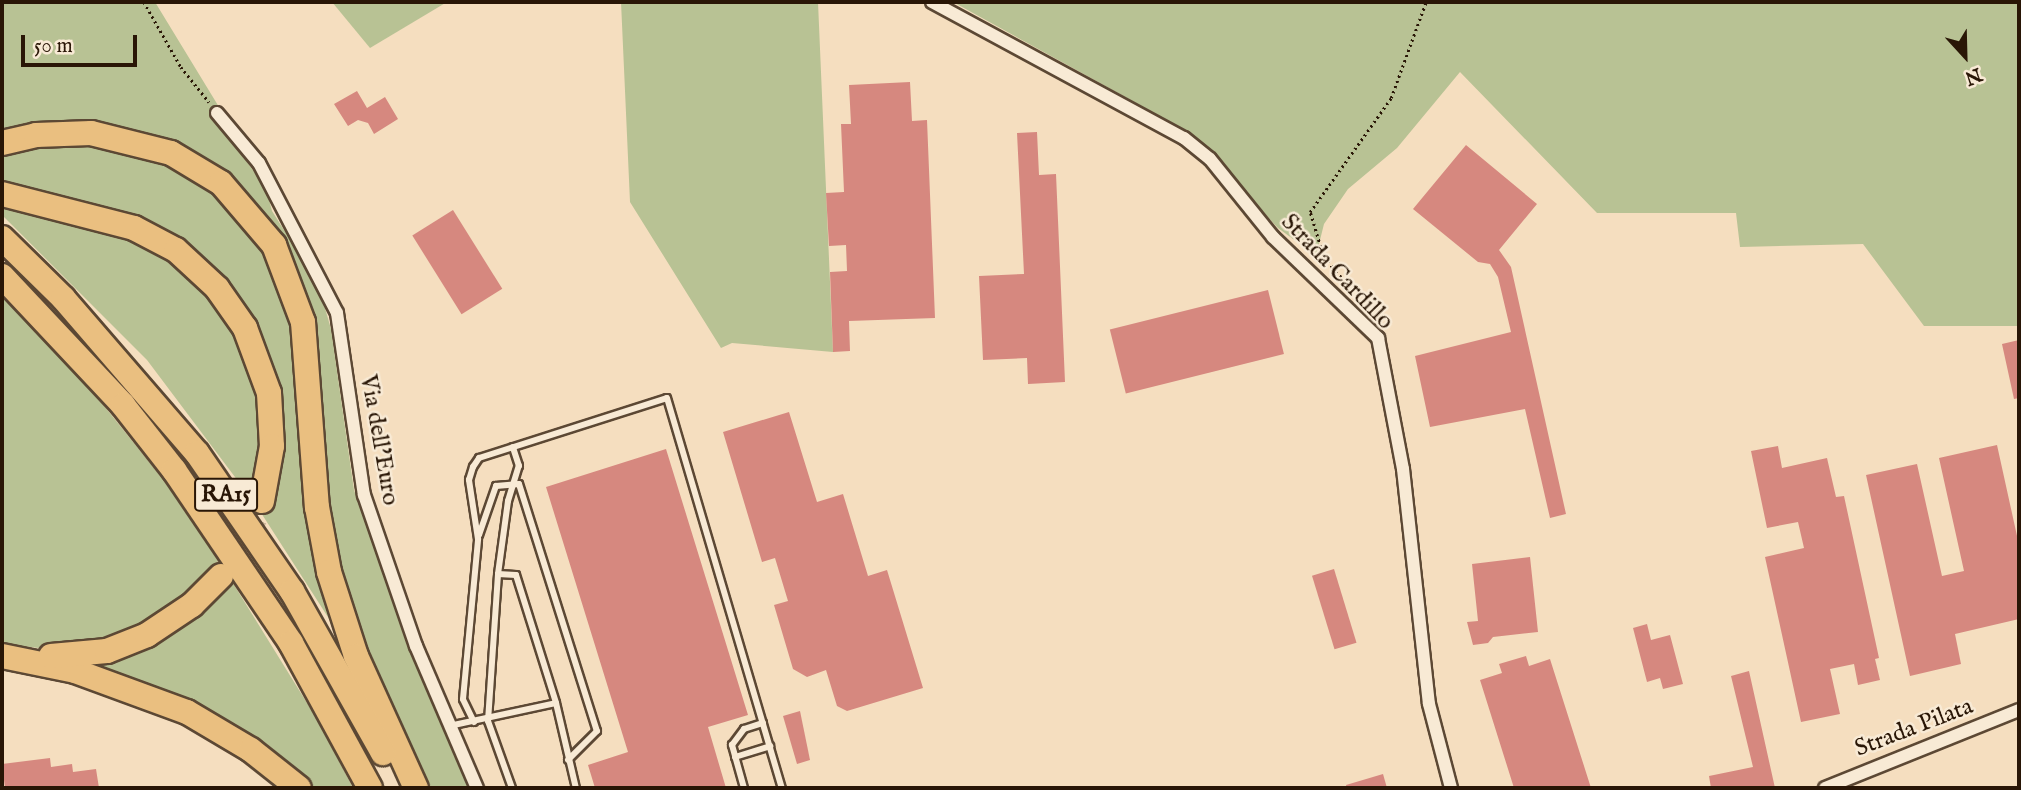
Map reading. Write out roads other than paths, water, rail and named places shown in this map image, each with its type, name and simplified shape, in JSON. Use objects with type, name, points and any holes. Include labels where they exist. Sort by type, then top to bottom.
[{"type":"highway","points":[[2,143],[36,135],[91,133],[171,153],[221,183],[274,245],[303,322],[317,507],[329,572],[356,656],[416,788]]},
{"type":"highway","points":[[2,194],[142,232],[176,250],[217,288],[245,328],[269,393],[272,446],[262,501]]},
{"type":"highway","name":"RA15","points":[[2,238],[90,328],[197,453],[292,591],[400,788]]},
{"type":"highway","name":"RA15","points":[[2,276],[123,405],[190,491],[314,681],[370,788]]},
{"type":"highway","points":[[2,656],[78,657],[127,645],[171,621],[221,576]]},
{"type":"highway","points":[[2,656],[75,671],[187,712],[251,750],[299,788]]},
{"type":"street","name":"Strada Cardillo","points":[[932,2],[1184,138],[1210,159],[1273,237],[1378,338],[1387,367],[1403,469],[1429,704],[1451,788]]},
{"type":"street","name":"Via dell'Euro","points":[[217,113],[259,163],[337,313],[364,495],[449,726],[477,788]]},
{"type":"street","name":"Strada Pilata","points":[[1825,788],[2019,710]]},
{"type":"lane","points":[[478,539],[469,480],[479,458],[667,398],[782,788]]},
{"type":"lane","points":[[512,788],[488,721],[498,574],[512,482],[519,466],[513,447]]},
{"type":"lane","points":[[474,722],[463,699],[478,539],[496,486],[512,482]]},
{"type":"lane","points":[[512,482],[523,491],[597,731],[568,760]]},
{"type":"lane","points":[[498,574],[516,575],[556,703],[576,788]]},
{"type":"lane","points":[[449,726],[488,721],[556,703]]},
{"type":"lane","points":[[744,788],[732,745],[744,729],[763,723]]},
{"type":"lane","points":[[735,757],[770,746]]},
{"type":"tunnel","points":[[222,576],[246,541],[262,501]]}]
